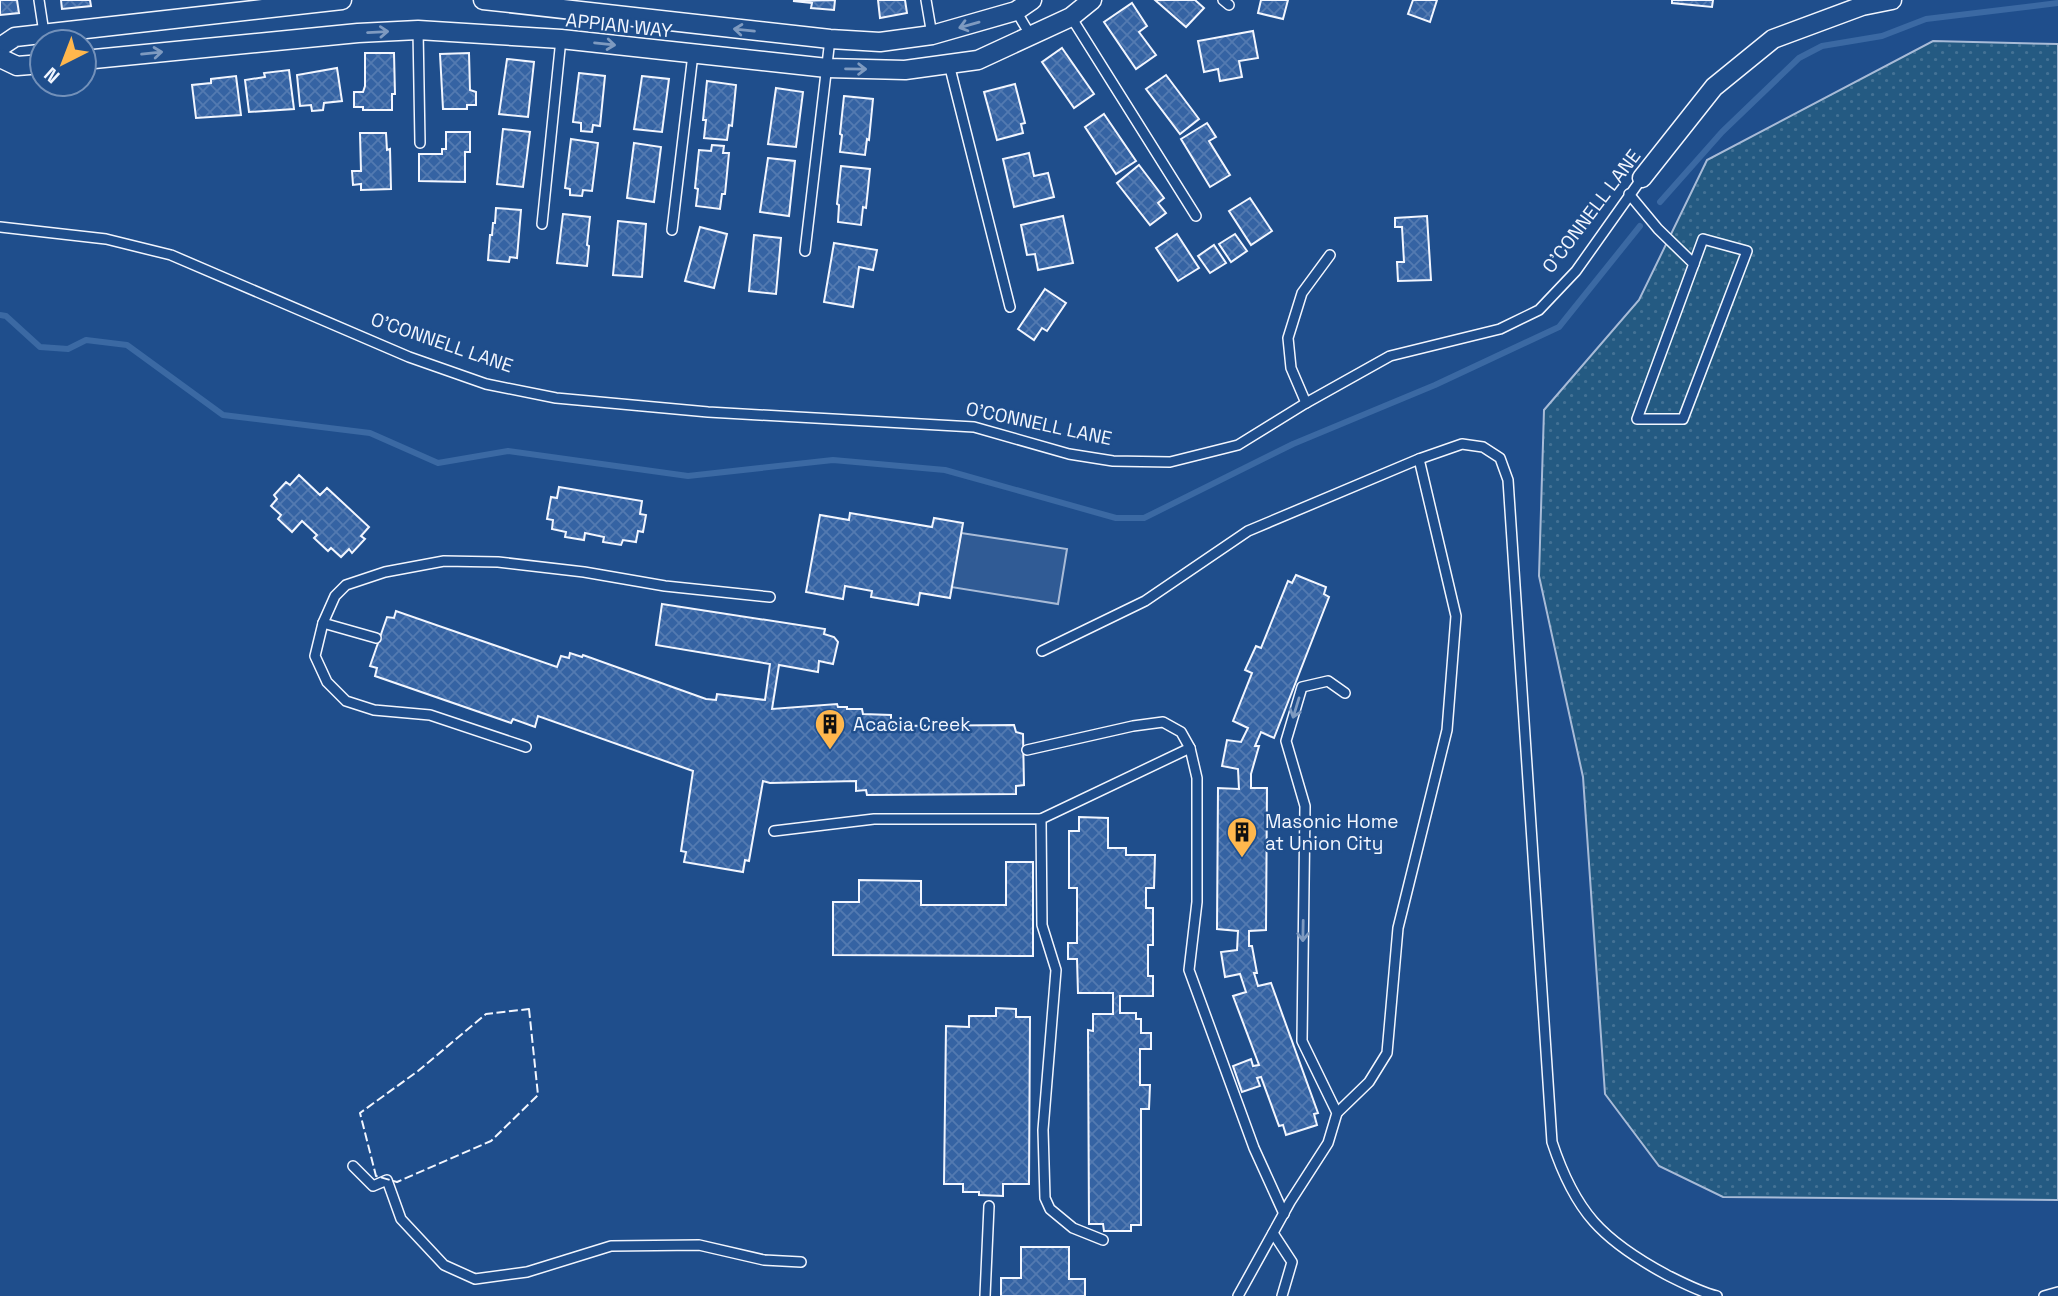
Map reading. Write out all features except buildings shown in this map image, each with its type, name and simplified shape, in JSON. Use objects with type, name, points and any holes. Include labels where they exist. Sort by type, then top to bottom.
[{"type":"street","points":[[89,28],[342,0]]},
{"type":"street","name":"APPIAN WAY","points":[[483,0],[830,39],[880,42],[932,35],[1016,11],[1031,0]]},
{"type":"street","name":"APPIAN WAY","points":[[98,59],[358,33],[418,30],[561,40],[827,68],[905,70],[978,60],[1071,18],[1092,0]]},
{"type":"street","name":"O’CONNELL LANE","points":[[1642,178],[1714,87],[1773,39],[1862,6],[1892,0]]},
{"type":"street","points":[[0,47],[15,37],[28,35]]},
{"type":"street","points":[[0,58],[17,66],[28,65]]},
{"type":"lane","points":[[39,0],[43,28]]},
{"type":"lane","points":[[926,0],[932,35]]},
{"type":"lane","points":[[1016,11],[1031,36]]},
{"type":"lane","points":[[1071,18],[1196,216]]},
{"type":"lane","points":[[418,30],[420,143]]},
{"type":"lane","points":[[805,251],[830,39]]},
{"type":"lane","points":[[542,224],[561,40]]},
{"type":"lane","points":[[672,230],[693,54]]},
{"type":"lane","points":[[949,64],[1010,307]]},
{"type":"lane","name":"O’CONNELL LANE","points":[[0,228],[106,239],[171,255],[409,357],[486,384],[555,398],[708,412],[974,427],[1069,454],[1113,461],[1170,462],[1238,445],[1390,356],[1500,329],[1539,310],[1576,271],[1642,178]]},
{"type":"lane","points":[[1629,194],[1658,229],[1694,264]]},
{"type":"lane","points":[[1703,239],[1747,251],[1683,419],[1637,419],[1694,264],[1703,239]]},
{"type":"lane","points":[[1306,403],[1291,368],[1288,338],[1302,293],[1330,255]]},
{"type":"lane","points":[[1042,650],[1145,601],[1248,531],[1419,459],[1462,444],[1483,447],[1500,458],[1507,480],[1552,1142],[1563,1175],[1580,1205],[1608,1237],[1642,1261],[1717,1296]]},
{"type":"lane","points":[[1238,1296],[1328,1143],[1337,1113],[1369,1082],[1387,1053],[1398,928],[1447,730],[1456,616],[1419,459]]},
{"type":"lane","points":[[526,747],[430,715],[374,710],[346,701],[327,682],[315,656],[323,623],[335,596],[346,585],[385,572],[444,561],[498,562],[584,572],[664,586],[770,597]]},
{"type":"lane","points":[[323,623],[376,638]]},
{"type":"lane","points":[[1337,1113],[1302,1041],[1305,806],[1286,741],[1302,687],[1328,681],[1345,693]]},
{"type":"lane","points":[[1027,750],[1133,726],[1163,722],[1181,732],[1190,748],[1197,778],[1197,902],[1189,970],[1254,1148],[1284,1214]]},
{"type":"lane","points":[[774,831],[874,819],[1041,818],[1190,748]]},
{"type":"lane","points":[[1041,818],[1042,925],[1056,970],[1043,1129],[1045,1198],[1050,1209],[1073,1228],[1103,1240]]},
{"type":"lane","points":[[354,1166],[373,1186],[387,1180],[401,1219],[443,1265],[475,1279],[527,1272],[611,1246],[699,1245],[764,1260],[800,1262]]},
{"type":"lane","points":[[985,1296],[989,1206]]},
{"type":"lane","points":[[1273,1233],[1292,1262],[1282,1296]]},
{"type":"lane","points":[[2044,1296],[2058,1292]]},
{"type":"shaded area","points":[[1933,41],[2058,44],[2058,1200],[1723,1197],[1659,1166],[1605,1094],[1583,777],[1539,576],[1544,410],[1639,300],[1707,160]]},
{"type":"shaded area","points":[[961,533],[1067,549],[1058,604],[951,587]]},
{"type":"waterway","points":[[1660,202],[1722,132],[1799,58],[1822,46],[1882,36],[1926,19],[2058,3]]},
{"type":"waterway","points":[[0,315],[6,316],[40,347],[68,349],[86,340],[127,345],[223,415],[370,433],[438,463],[508,451],[688,476],[833,460],[945,470],[1116,518],[1144,518],[1293,444],[1435,385],[1559,327],[1640,226]]},
{"type":"fence","points":[[529,1009],[538,1095],[491,1141],[397,1182],[376,1176],[360,1113],[418,1071],[486,1014],[529,1009]]},
{"type":"place","name":"Acacia Creek","points":[[830,751]]},
{"type":"place","name":"Masonic Home at Union City","points":[[1242,859]]}]
